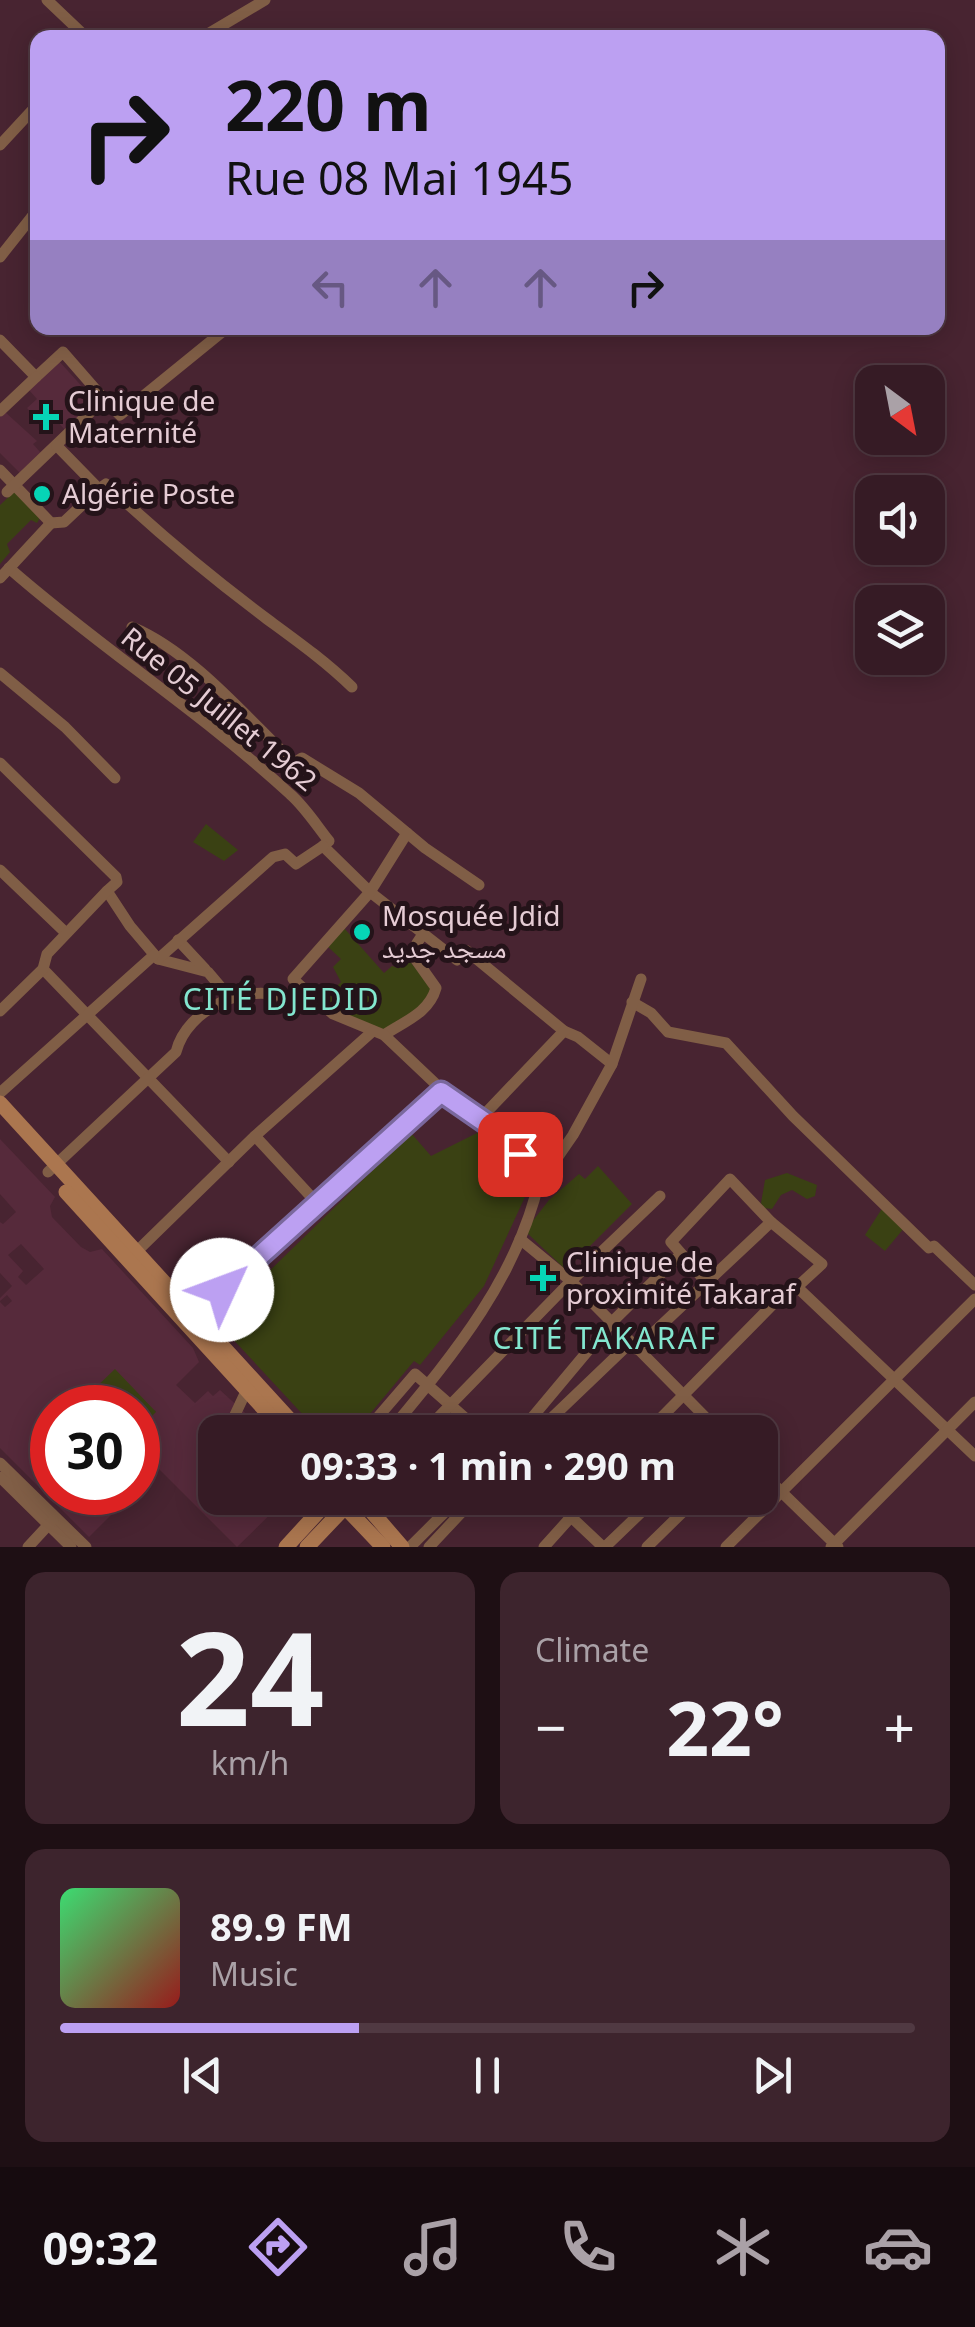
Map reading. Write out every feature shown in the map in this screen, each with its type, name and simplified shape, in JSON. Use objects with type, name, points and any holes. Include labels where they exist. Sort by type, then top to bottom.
[{"type":"street","points":[[47,0],[79,30]]},
{"type":"street","points":[[214,30],[265,0]]},
{"type":"street","points":[[0,145],[30,113]]},
{"type":"street","points":[[0,258],[30,219]]},
{"type":"street","points":[[0,411],[63,352],[120,415],[217,335]]},
{"type":"street","points":[[0,340],[36,377]]},
{"type":"street","points":[[5,490],[104,399]]},
{"type":"street","points":[[57,446],[98,489]]},
{"type":"street","points":[[0,470],[5,490],[51,523],[64,522],[106,484],[155,530],[268,620],[315,652],[352,687]]},
{"type":"street","points":[[5,573],[51,523]]},
{"type":"street","name":"Rue 05 Juillet 1962","points":[[5,573],[162,688],[293,796],[329,841],[324,846],[370,892],[457,960],[467,951],[612,1064]]},
{"type":"street","points":[[132,627],[149,634],[196,670],[294,763],[302,758],[359,793],[479,886]]},
{"type":"street","points":[[0,673],[65,727],[116,778]]},
{"type":"street","points":[[0,763],[116,877],[116,882],[47,954],[43,969],[0,1011]]},
{"type":"street","points":[[403,1415],[483,1311],[506,1274],[540,1177],[499,1132],[441,1092],[378,1033],[334,1014],[294,979],[370,892],[408,833]]},
{"type":"street","points":[[0,1093],[86,1014],[273,856],[285,854],[296,864],[324,846]]},
{"type":"street","points":[[0,870],[66,933]]},
{"type":"street","points":[[107,891],[156,957],[208,972]]},
{"type":"street","points":[[132,1256],[255,1136],[378,1033],[430,1006],[436,988],[414,958],[423,934]]},
{"type":"street","points":[[178,940],[230,998]]},
{"type":"street","points":[[43,969],[228,1162]]},
{"type":"street","points":[[538,1186],[573,1135],[612,1064],[641,979]]},
{"type":"street","points":[[52,1168],[149,1080],[176,1052],[181,1033],[215,1004],[269,992],[289,999],[305,990]]},
{"type":"street","points":[[632,1002],[650,1013],[668,1032],[726,1043],[883,1204],[975,1285]]},
{"type":"street","points":[[479,1120],[564,1030]]},
{"type":"street","points":[[191,1320],[441,1092]]},
{"type":"street","points":[[3,1116],[250,1385],[283,1415]]},
{"type":"street","points":[[255,1136],[316,1202]]},
{"type":"street","points":[[665,1415],[784,1292],[797,1287],[822,1264],[771,1222],[730,1179],[671,1242],[706,1283]]},
{"type":"street","points":[[440,1415],[660,1196]]},
{"type":"street","points":[[557,1415],[771,1222]]},
{"type":"street","points":[[520,1238],[571,1281],[703,1415]]},
{"type":"street","points":[[534,1415],[612,1322],[681,1254]]},
{"type":"street","points":[[797,1287],[975,1456]]},
{"type":"street","points":[[726,1547],[894,1378],[973,1306]]},
{"type":"street","points":[[380,1415],[416,1374],[464,1415]]},
{"type":"street","points":[[237,1415],[250,1385]]},
{"type":"street","points":[[250,1385],[272,1415]]},
{"type":"street","points":[[778,1488],[834,1546],[975,1402]]},
{"type":"street","points":[[384,1410],[390,1415]]},
{"type":"street","points":[[0,1463],[20,1490],[86,1547]]},
{"type":"street","points":[[0,1477],[20,1490]]},
{"type":"street","points":[[286,1547],[327,1515]]},
{"type":"street","points":[[307,1547],[333,1515]]},
{"type":"street","points":[[357,1515],[384,1547]]},
{"type":"street","points":[[364,1515],[406,1547],[440,1515]]},
{"type":"street","points":[[429,1547],[460,1515]]},
{"type":"street","points":[[544,1547],[571,1516],[604,1547],[638,1515]]},
{"type":"street","points":[[646,1547],[679,1515]]},
{"type":"street","points":[[52,1521],[70,1547]]},
{"type":"street","points":[[28,1547],[52,1521]]},
{"type":"shaded area","name":"Clinique de Maternité","points":[[58,360],[96,402],[20,473],[0,453],[0,415]],"holes":[[[29,390],[37,399],[27,408],[47,430],[57,421],[65,430],[40,452],[33,444],[37,441],[5,412]]]},
{"type":"shaded area","points":[[0,1139],[55,1197],[50,1206],[52,1217],[81,1247],[90,1252],[102,1249],[193,1348],[199,1362],[176,1385],[195,1403],[208,1391],[213,1396],[220,1390],[247,1415],[198,1415],[198,1508],[160,1470],[160,1385],[30,1385],[30,1478],[0,1448],[0,1302],[5,1307],[12,1301],[7,1295],[0,1298],[12,1286],[0,1273],[0,1222],[3,1224],[16,1212],[0,1194]],"holes":[[[21,1244],[44,1269],[26,1285],[18,1277],[23,1271],[8,1255]]]},
{"type":"shaded area","points":[[67,1515],[111,1515],[89,1537]]},
{"type":"shaded area","points":[[205,1515],[270,1515],[237,1547]]},
{"type":"green space","points":[[15,491],[40,518],[37,523],[31,520],[7,544],[10,552],[0,564],[0,505]]},
{"type":"green space","points":[[206,824],[238,850],[224,861],[193,842]]},
{"type":"green space","points":[[344,928],[384,973],[408,959],[433,990],[405,1021],[382,1029],[368,1026],[323,1000],[341,982],[333,967],[341,959],[326,945]]},
{"type":"green space","points":[[485,1129],[530,1173],[530,1186],[484,1286],[420,1365],[414,1361],[369,1415],[303,1415],[217,1322],[411,1133],[431,1156]]},
{"type":"green space","points":[[598,1166],[632,1204],[566,1270],[525,1231],[549,1200],[579,1174],[585,1179]]},
{"type":"green space","points":[[787,1173],[817,1185],[815,1196],[807,1199],[792,1190],[781,1195],[772,1209],[764,1208],[761,1203],[765,1180]]},
{"type":"green space","points":[[883,1207],[905,1227],[885,1251],[865,1235]]},
{"type":"green space","points":[[115,1369],[130,1385],[98,1385]]},
{"type":"place","name":"Clinique de Maternité","points":[[46,417]]},
{"type":"place","name":"Algérie Poste","points":[[42,494]]},
{"type":"place","name":"Mosquée Jdid مسجد جديد","points":[[362,932]]},
{"type":"place","name":"Clinique de proximité Takaraf","points":[[543,1278]]},
{"type":"district","name":"CITÉ DJEDID","points":[[282,1000]]},
{"type":"district","name":"CITÉ TAKARAF","points":[[605,1339]]},
{"type":"route","points":[[222,1290],[441,1092],[499,1132],[520,1154]]}]
